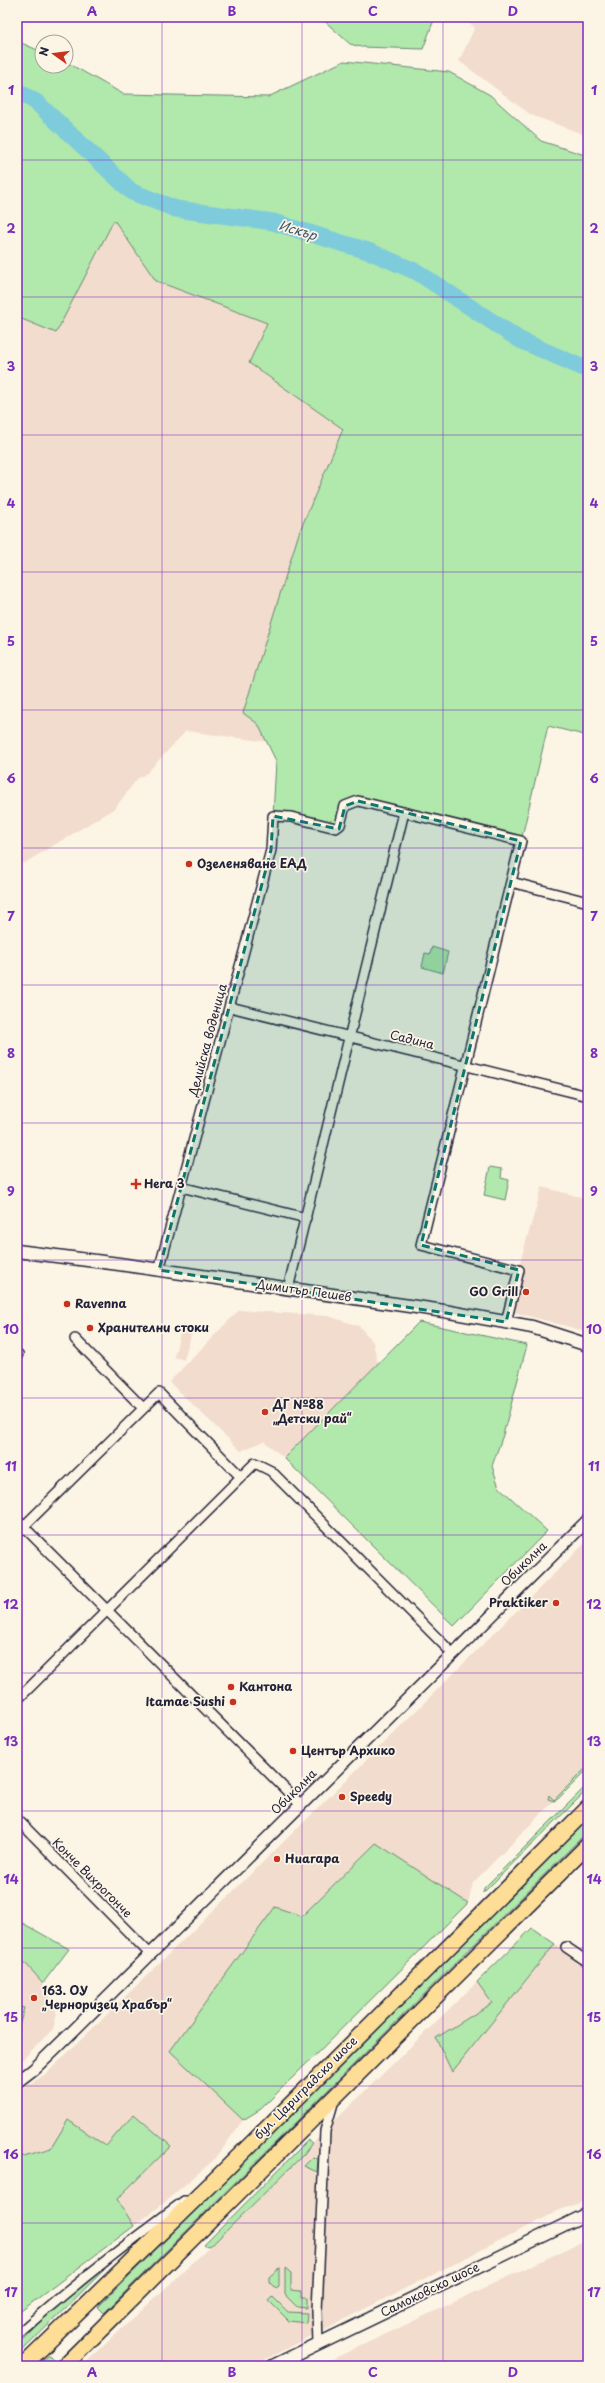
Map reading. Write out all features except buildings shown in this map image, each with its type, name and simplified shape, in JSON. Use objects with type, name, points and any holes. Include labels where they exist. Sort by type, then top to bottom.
[{"type":"highway","name":"бул. Цариградско шосе","points":[[23,2366],[222,2172],[588,1808]]},
{"type":"highway","points":[[64,2366],[588,1845]]},
{"type":"main road","name":"Димитър Пешев","points":[[17,1251],[159,1270],[506,1322],[532,1328],[588,1345]]},
{"type":"main road","name":"Самоковско шосе","points":[[273,2366],[588,2214]]},
{"type":"street","name":"Делийска воденица","points":[[159,1270],[271,850],[273,816],[291,817],[336,828],[340,825],[345,806],[358,801],[404,812]]},
{"type":"street","points":[[288,1289],[404,812],[521,842],[421,1245],[519,1270],[506,1322]]},
{"type":"street","points":[[511,882],[588,902]]},
{"type":"street","name":"Садина","points":[[230,1007],[588,1096]]},
{"type":"street","points":[[181,1187],[306,1218]]},
{"type":"street","points":[[75,1339],[143,1408]]},
{"type":"street","points":[[241,1477],[158,1393],[19,1526],[108,1611],[300,1804]]},
{"type":"street","points":[[17,1700],[255,1463],[271,1471],[452,1653]]},
{"type":"street","name":"Обиколна","points":[[17,2082],[34,2069],[452,1653],[588,1520]]},
{"type":"street","name":"Конче Вихрогонче","points":[[17,1818],[150,1954]]},
{"type":"street","points":[[566,1947],[588,1962]]},
{"type":"street","points":[[318,2344],[317,2311],[325,2131],[335,2096]]},
{"type":"street","points":[[17,2335],[66,2291],[109,2256],[222,2172]]},
{"type":"highlighted area","points":[[358,801],[521,841],[421,1245],[519,1270],[506,1322],[159,1270],[271,850],[273,816],[339,829],[345,806]]},
{"type":"shaded area","points":[[460,17],[588,17],[588,136],[531,115],[459,61],[475,27]]},
{"type":"shaded area","points":[[114,220],[156,281],[267,323],[250,363],[343,429],[284,744],[186,731],[147,773],[137,779],[115,808],[23,864],[19,861],[17,863],[17,317],[56,333]]},
{"type":"shaded area","points":[[542,1187],[588,1199],[588,1332],[506,1310]]},
{"type":"shaded area","name":"ДГ №88 „Детски рай“","points":[[239,1310],[328,1316],[359,1326],[373,1342],[378,1364],[284,1458],[264,1441],[241,1451],[169,1382]]},
{"type":"shaded area","points":[[182,1325],[193,1328],[184,1360],[174,1357]]},
{"type":"shaded area","points":[[588,1540],[588,1766],[473,1883],[468,1903],[261,2109],[243,2120],[216,2158],[159,2207],[17,2314],[17,2091],[46,2074],[309,1817]]},
{"type":"shaded area","points":[[532,1928],[588,1967],[588,2200],[560,2210],[252,2366],[82,2366],[215,2242],[312,2143]]},
{"type":"shaded area","name":"163. ОУ „Черноризец Храбър“","points":[[17,1954],[43,1983],[57,2014],[53,2029],[17,2065]]},
{"type":"shaded area","points":[[588,2239],[588,2366],[318,2366]]},
{"type":"green space","points":[[320,17],[435,17],[423,49],[361,47],[350,44]]},
{"type":"green space","points":[[17,41],[34,48],[34,74],[74,74],[74,66],[123,94],[268,97],[344,61],[449,72],[490,95],[541,141],[588,156],[588,736],[548,726],[521,841],[358,801],[345,806],[340,825],[273,816],[276,761],[258,724],[243,713],[299,533],[343,429],[249,363],[267,323],[156,281],[114,220],[56,333],[17,317]]},
{"type":"green space","points":[[432,947],[448,952],[443,973],[422,967],[425,953],[430,954]]},
{"type":"green space","points":[[490,1167],[502,1169],[501,1178],[509,1180],[505,1200],[484,1195]]},
{"type":"green space","points":[[419,1322],[527,1345],[503,1435],[492,1466],[499,1487],[547,1531],[454,1626],[284,1458]]},
{"type":"green space","points":[[588,1766],[588,1769],[558,1799],[554,1801],[548,1799],[549,1795],[554,1800]]},
{"type":"green space","points":[[588,1784],[588,1789],[483,1893],[484,1888]]},
{"type":"green space","points":[[588,1819],[588,1831],[104,2313],[98,2307]]},
{"type":"green space","points":[[376,1843],[468,1903],[261,2109],[243,2120],[170,2051],[275,1907],[302,1916]]},
{"type":"green space","points":[[17,1920],[69,1949],[43,1983],[17,1954]]},
{"type":"green space","points":[[532,1928],[555,1944],[452,2072],[436,2038],[492,2003],[477,1982]]},
{"type":"green space","points":[[17,2006],[24,2008],[17,2034]]},
{"type":"green space","points":[[134,2114],[171,2146],[117,2199],[134,2226],[17,2314],[17,2158],[51,2148],[68,2120],[106,2146]]},
{"type":"green space","points":[[308,2140],[312,2143],[304,2154],[215,2242],[207,2247],[204,2245]]},
{"type":"green space","points":[[313,2157],[318,2159],[317,2172],[304,2166]]},
{"type":"green space","points":[[114,2260],[17,2356],[17,2345],[51,2311],[89,2276]]},
{"type":"green space","points":[[279,2268],[279,2287],[276,2289],[269,2282],[269,2277]]},
{"type":"green space","points":[[285,2268],[291,2273],[291,2290],[301,2291],[301,2298],[307,2298],[307,2308],[297,2307],[285,2295]]},
{"type":"green space","points":[[273,2297],[288,2312],[307,2313],[306,2323],[289,2321],[269,2301]]},
{"type":"green space","points":[[49,2355],[55,2361],[50,2366],[38,2366]]},
{"type":"waterway","name":"Искър","points":[[17,91],[36,102],[132,192],[176,209],[273,222],[371,252],[417,272],[520,340],[588,370]]},
{"type":"place","name":"Озеленяване ЕАД","points":[[189,864]]},
{"type":"place","name":"Hera 3","points":[[136,1184]]},
{"type":"place","name":"GO Grill","points":[[526,1292]]},
{"type":"place","name":"Ravenna","points":[[67,1304]]},
{"type":"place","name":"Хранителни стоки","points":[[90,1328]]},
{"type":"place","name":"ДГ №88 „Детски рай“","points":[[265,1412]]},
{"type":"place","name":"Praktiker","points":[[556,1603]]},
{"type":"place","name":"Кантона","points":[[231,1687]]},
{"type":"place","name":"Itamae Sushi","points":[[233,1702]]},
{"type":"place","name":"Център Архико","points":[[293,1751]]},
{"type":"place","name":"Speedy","points":[[342,1797]]},
{"type":"place","name":"Ниагара","points":[[277,1859]]},
{"type":"place","name":"163. ОУ „Черноризец Храбър“","points":[[34,1998]]}]
